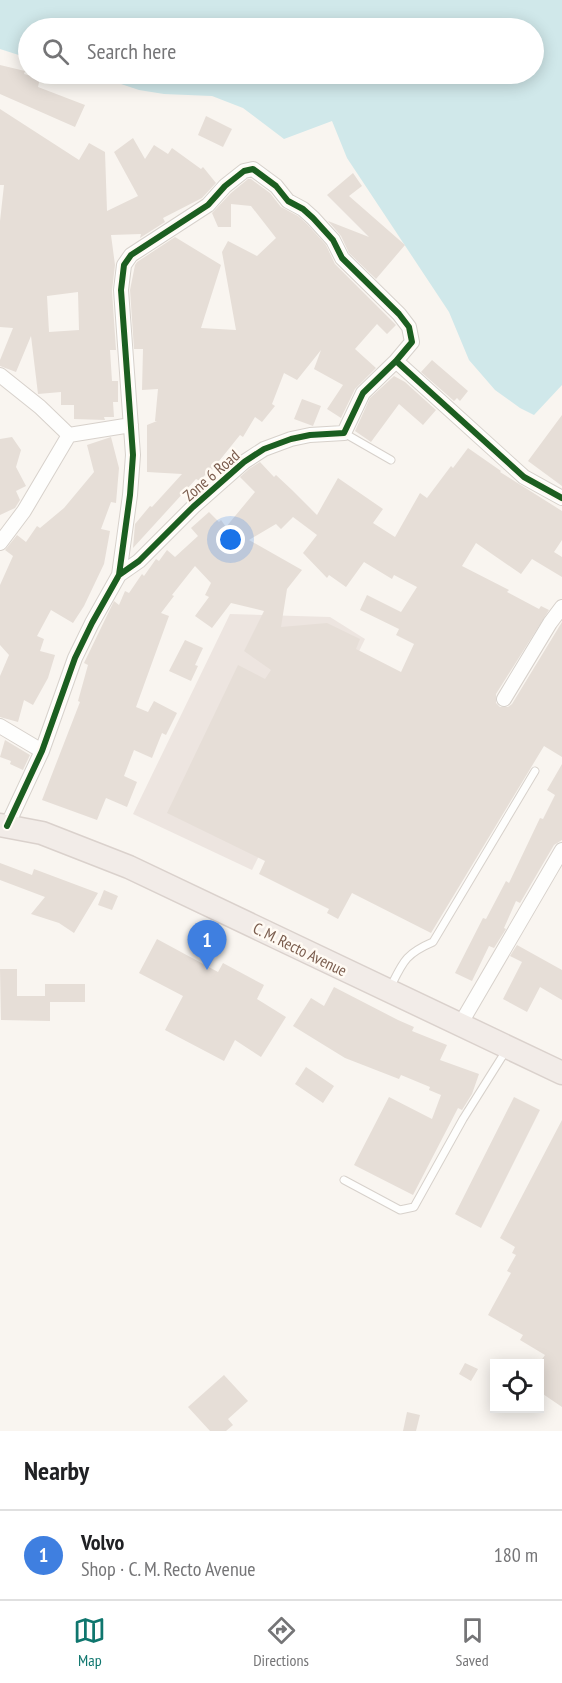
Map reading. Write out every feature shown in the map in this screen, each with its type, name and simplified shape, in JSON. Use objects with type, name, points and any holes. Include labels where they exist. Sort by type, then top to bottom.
[{"type":"highway","name":"C. M. Recto Avenue","points":[[3,825],[42,833],[129,867],[562,1073]]},
{"type":"street","points":[[119,575],[133,455],[121,306],[124,265],[131,255],[208,205],[225,186],[244,171],[253,169],[261,173],[288,201],[303,209],[313,218],[333,240],[342,258],[409,327],[412,342],[363,393],[344,433]]},
{"type":"street","points":[[396,361],[524,477],[562,498]]},
{"type":"street","points":[[0,375],[40,407],[69,435]]},
{"type":"street","points":[[69,435],[131,425]]},
{"type":"street","name":"Zone 6 Road","points":[[3,825],[42,751],[75,658],[92,622],[119,575],[139,561],[193,507],[244,462],[264,449],[310,435],[344,433]]},
{"type":"street","points":[[0,543],[24,511],[69,435]]},
{"type":"street","points":[[504,699],[550,622],[562,607]]},
{"type":"street","points":[[0,726],[42,751]]},
{"type":"street","points":[[461,1023],[562,850]]},
{"type":"lane","points":[[344,433],[391,460]]},
{"type":"lane","points":[[388,991],[406,958],[416,949],[433,942],[535,771]]},
{"type":"lane","points":[[344,1180],[400,1210],[414,1207],[463,1119],[508,1047]]},
{"type":"shaded area","points":[[230,614],[330,617],[365,639],[252,870],[133,814]]},
{"type":"water","points":[[0,0],[562,0],[562,385],[534,415],[495,390],[469,360],[449,312],[347,158],[332,121],[284,139],[243,108],[212,96],[164,94],[121,84],[544,84],[544,18],[18,18],[18,55],[0,49]]},
{"type":"building","points":[[0,65],[18,69],[18,84],[39,84],[38,87],[85,105],[75,127],[0,94]]},
{"type":"building","points":[[0,109],[79,160],[89,143],[105,152],[107,211],[138,196],[114,152],[133,138],[145,159],[154,145],[168,154],[172,148],[201,169],[203,167],[216,183],[202,198],[163,218],[165,222],[140,238],[141,234],[111,235],[115,265],[112,291],[116,350],[110,350],[112,381],[118,381],[118,402],[113,402],[114,417],[104,417],[105,420],[74,419],[74,405],[61,405],[61,392],[38,394],[31,336],[16,372],[0,366],[0,360],[13,328],[0,327],[0,221],[4,185],[0,185]],"holes":[[[78,292],[79,330],[49,332],[47,296]]]},
{"type":"building","points":[[206,116],[232,129],[223,147],[198,135]]},
{"type":"building","points":[[353,173],[362,186],[349,196],[405,245],[376,279],[349,253],[341,236],[328,221],[369,237],[327,195]]},
{"type":"building","points":[[248,179],[270,193],[281,207],[307,224],[326,245],[335,264],[396,325],[387,334],[377,324],[355,349],[376,368],[355,389],[341,418],[327,409],[343,385],[314,369],[321,350],[297,380],[284,373],[272,404],[275,406],[262,422],[255,417],[243,437],[240,435],[207,476],[205,475],[200,481],[196,479],[133,548],[135,524],[182,474],[147,472],[147,425],[157,421],[155,421],[158,389],[142,390],[143,349],[134,349],[130,290],[135,265],[175,237],[221,265],[201,328],[236,330],[222,252],[228,241],[257,256],[276,238],[251,206],[231,204],[231,227],[218,227],[212,213]]},
{"type":"building","points":[[432,360],[468,391],[460,401],[457,398],[454,401],[421,372]]},
{"type":"building","points":[[394,376],[405,382],[436,410],[423,425],[399,404],[371,442],[355,431],[370,398]]},
{"type":"building","points":[[302,399],[321,406],[313,426],[294,419]]},
{"type":"building","points":[[562,415],[562,486],[528,461]]},
{"type":"building","points":[[12,437],[21,450],[16,467],[26,486],[16,491],[20,500],[15,508],[0,515],[0,439]]},
{"type":"building","points":[[111,437],[119,468],[116,503],[111,502],[101,529],[110,531],[104,564],[84,606],[73,623],[51,610],[37,636],[44,639],[40,651],[55,655],[48,678],[33,705],[24,700],[18,722],[0,717],[0,676],[9,655],[0,645],[0,585],[13,556],[5,550],[17,535],[26,542],[37,526],[40,528],[64,508],[94,472],[87,445]]},
{"type":"building","points":[[468,448],[500,472],[562,511],[562,540],[554,552],[562,557],[562,577],[532,559],[521,574],[476,543],[462,566],[509,590],[507,592],[539,609],[541,606],[549,610],[496,694],[496,703],[500,707],[508,707],[512,704],[562,622],[562,757],[544,746],[431,933],[352,893],[338,919],[327,913],[329,909],[259,874],[265,861],[167,813],[238,665],[265,679],[271,670],[244,651],[264,611],[231,603],[212,628],[195,616],[209,597],[205,595],[211,583],[195,566],[161,613],[169,616],[136,707],[148,712],[154,701],[177,713],[166,735],[162,733],[152,758],[134,750],[124,776],[137,782],[127,807],[106,798],[97,820],[42,800],[80,702],[78,701],[88,665],[84,663],[114,601],[119,605],[125,591],[129,593],[142,574],[144,576],[156,559],[159,561],[167,550],[175,557],[198,536],[191,528],[209,512],[219,522],[221,520],[226,527],[255,492],[240,477],[249,469],[260,462],[317,515],[338,478],[383,509],[373,523],[395,537],[420,493],[427,498],[451,466],[453,468]],"holes":[[[293,517],[317,535],[303,553],[327,578],[329,575],[346,587],[364,562],[392,579],[394,575],[417,587],[401,612],[367,595],[360,610],[399,629],[396,635],[414,644],[401,672],[356,649],[360,639],[327,623],[281,627],[287,589],[302,570],[249,540],[276,524],[281,529]]]},
{"type":"building","points":[[185,640],[203,648],[191,681],[169,671]]},
{"type":"building","points":[[5,740],[30,755],[23,770],[10,764],[11,761],[0,757]]},
{"type":"building","points":[[562,764],[562,840],[554,845],[520,903],[516,901],[504,928],[506,929],[494,948],[489,946],[472,981],[455,973],[483,918],[486,919],[506,881],[509,883],[540,818],[543,819],[555,795],[547,790]]},
{"type":"building","points":[[0,863],[32,875],[34,869],[98,893],[74,933],[59,923],[31,914],[45,897],[0,880]]},
{"type":"building","points":[[104,890],[118,896],[112,910],[98,905]]},
{"type":"building","points":[[157,939],[218,972],[223,963],[264,985],[257,999],[286,1017],[261,1057],[235,1040],[224,1061],[165,1030],[183,996],[139,973]]},
{"type":"building","points":[[517,945],[562,970],[562,1000],[540,987],[527,1012],[503,999],[522,962],[510,956]]},
{"type":"building","points":[[0,969],[17,969],[17,996],[45,996],[45,984],[85,984],[85,1002],[50,1002],[50,1021],[1,1020]]},
{"type":"building","points":[[334,987],[414,1027],[412,1031],[447,1045],[440,1060],[479,1074],[472,1094],[462,1110],[458,1108],[413,1195],[354,1165],[389,1097],[432,1119],[441,1095],[429,1090],[430,1087],[401,1075],[399,1079],[345,1058],[293,1026],[311,998],[324,1006]]},
{"type":"building","points":[[306,1067],[334,1086],[323,1103],[295,1084]]},
{"type":"building","points":[[514,1097],[540,1110],[481,1228],[455,1214]]},
{"type":"building","points":[[562,1120],[562,1407],[544,1395],[544,1359],[542,1359],[545,1355],[520,1340],[523,1335],[488,1315],[511,1273],[507,1271],[516,1255],[512,1253],[515,1247],[500,1238]]},
{"type":"building","points":[[465,1363],[478,1369],[471,1381],[459,1374]]},
{"type":"building","points":[[224,1375],[248,1401],[228,1419],[233,1425],[226,1431],[210,1431],[188,1407]]},
{"type":"building","points":[[407,1412],[420,1415],[416,1431],[403,1431]]},
{"type":"cycle path","points":[[119,575],[133,455],[121,290],[124,265],[131,255],[208,205],[225,186],[244,171],[253,169],[276,186],[288,201],[303,209],[313,218],[333,240],[342,258],[399,314],[409,327],[412,342],[396,361]]},
{"type":"cycle path","points":[[7,826],[42,751],[75,658],[119,575],[139,561],[193,507],[244,462],[264,449],[310,435],[344,433],[363,393],[396,361],[524,477],[562,498]]},
{"type":"place","name":"Volvo","points":[[207,970]]}]
